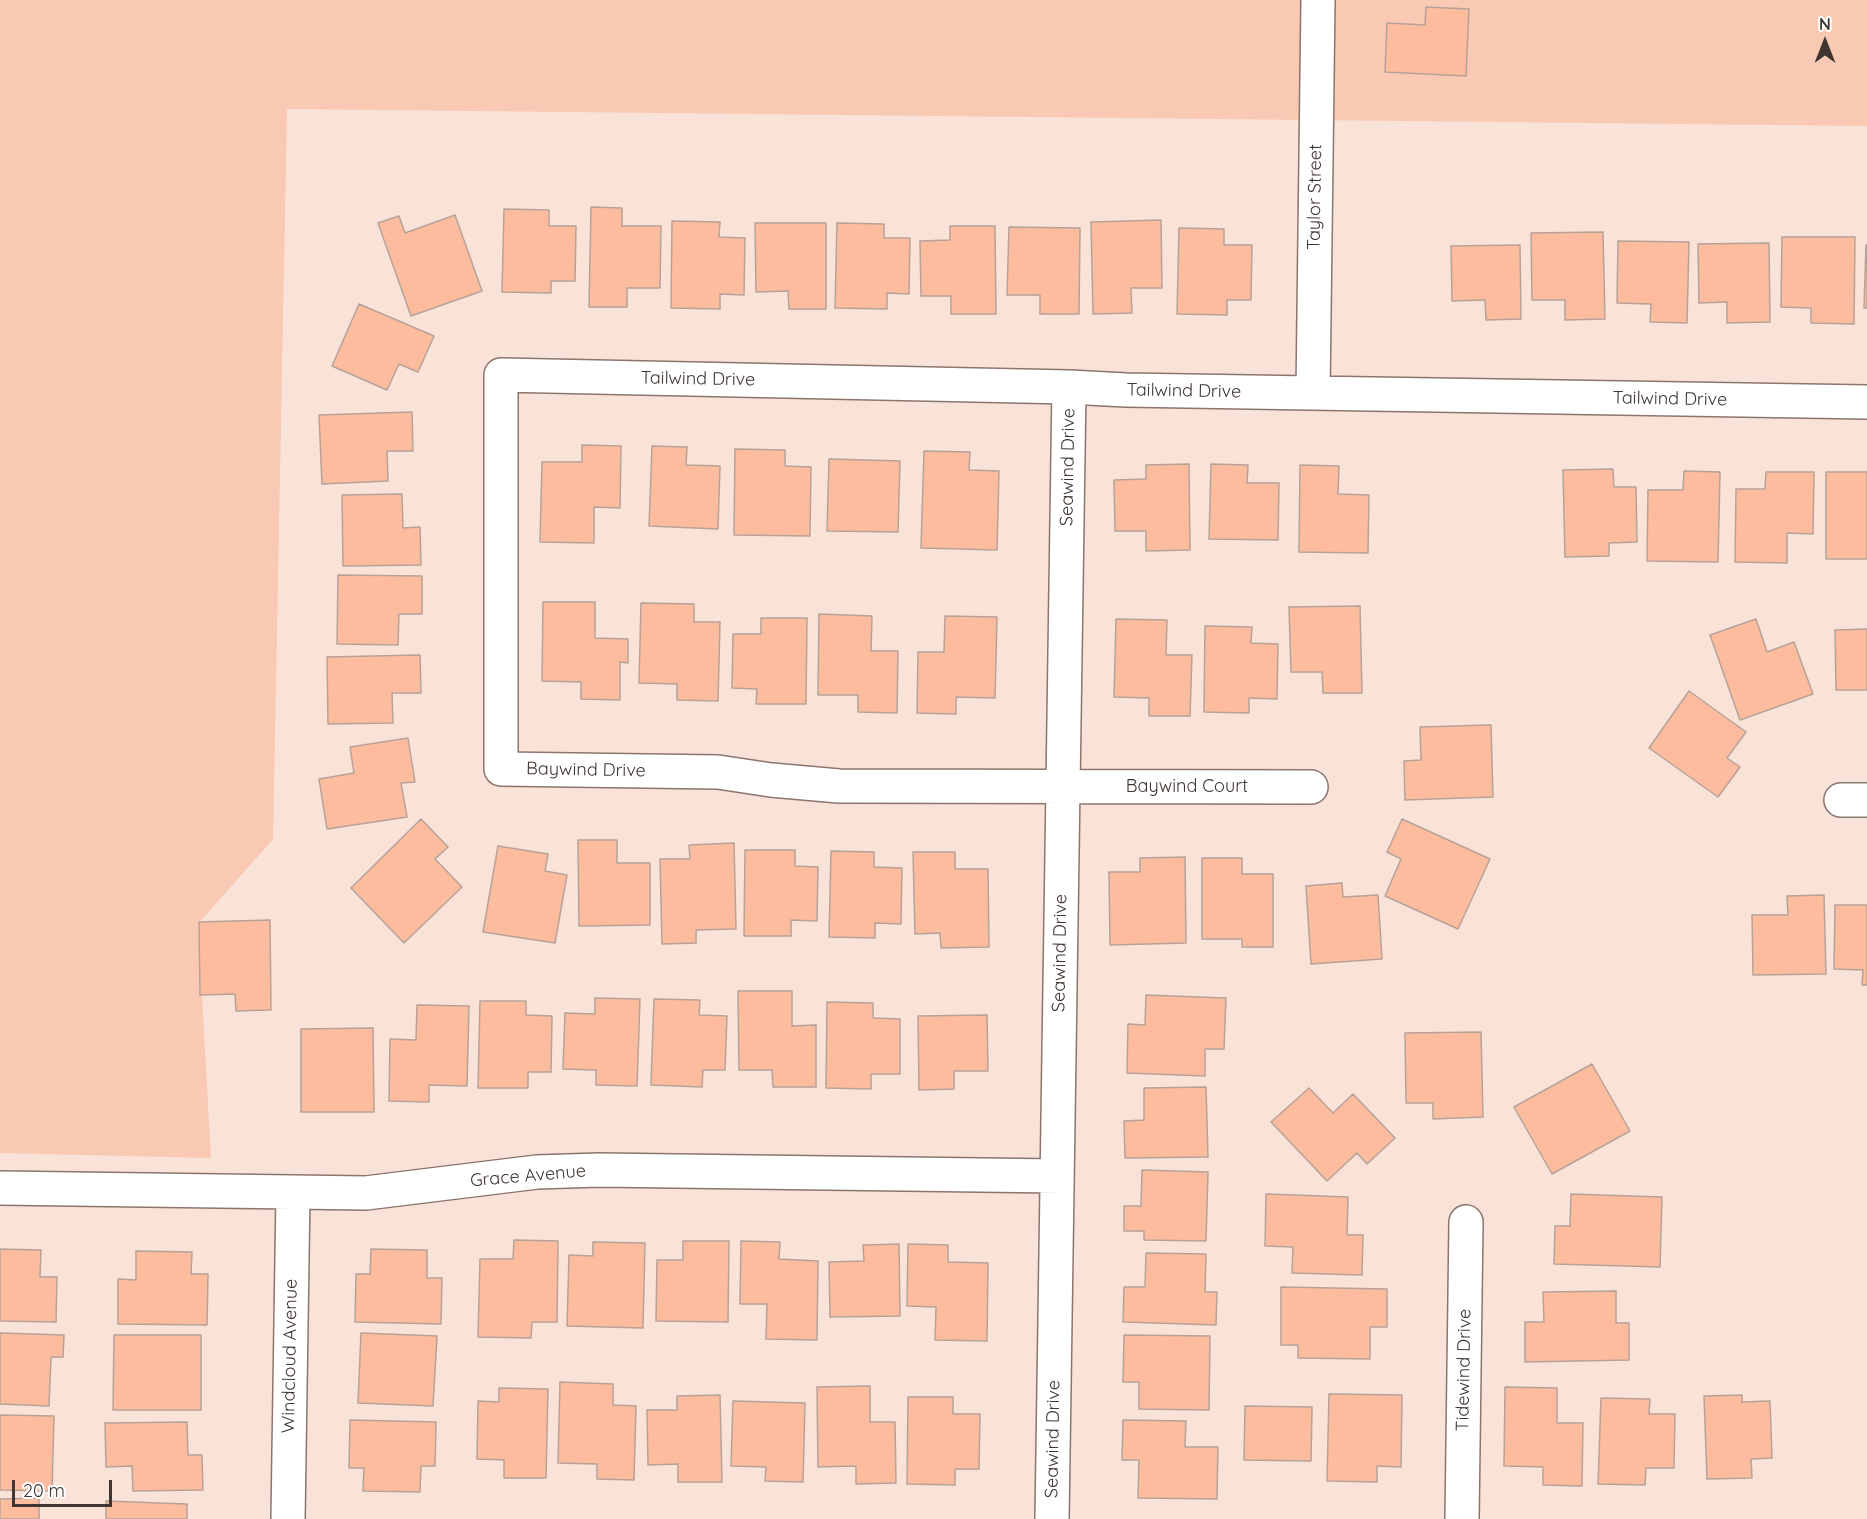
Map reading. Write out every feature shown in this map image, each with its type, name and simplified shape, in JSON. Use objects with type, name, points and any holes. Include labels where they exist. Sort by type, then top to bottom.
[{"type":"street","name":"Taylor Street","points":[[1313,393],[1318,0]]},
{"type":"street","name":"Tailwind Drive","points":[[501,375],[1126,390],[1867,402]]},
{"type":"street","name":"Baywind Drive","points":[[501,375],[501,769],[718,772],[771,780],[839,786],[1063,787]]},
{"type":"street","name":"Seawind Drive","points":[[1052,1519],[1069,387]]},
{"type":"street","name":"Baywind Court","points":[[1063,787],[1311,787]]},
{"type":"street","name":"Grace Avenue","points":[[0,1188],[366,1193],[537,1172],[599,1170],[1057,1176]]},
{"type":"street","name":"Windcloud Avenue","points":[[288,1519],[293,1193]]},
{"type":"street","name":"Tidewind Drive","points":[[1462,1519],[1466,1222]]},
{"type":"shaded area","points":[[0,0],[1867,0],[1867,126],[287,109],[273,839],[198,924],[211,1158],[0,1153]]},
{"type":"building","points":[[1426,7],[1469,9],[1466,76],[1385,72],[1387,23],[1425,25]]},
{"type":"building","points":[[591,207],[622,208],[622,226],[661,226],[660,288],[627,288],[627,307],[589,307]]},
{"type":"building","points":[[504,209],[549,210],[549,226],[576,226],[575,281],[551,281],[551,293],[502,292]]},
{"type":"building","points":[[455,215],[482,291],[411,316],[378,223],[399,216],[405,233]]},
{"type":"building","points":[[1161,220],[1162,288],[1131,288],[1132,313],[1093,314],[1091,222]]},
{"type":"building","points":[[672,221],[720,222],[719,237],[745,238],[744,295],[720,294],[720,309],[671,308]]},
{"type":"building","points":[[755,223],[826,223],[826,309],[789,309],[788,291],[756,292]]},
{"type":"building","points":[[837,223],[884,224],[884,238],[910,238],[909,294],[887,293],[887,309],[835,308]]},
{"type":"building","points":[[950,226],[995,226],[996,314],[951,314],[951,296],[921,296],[920,241],[950,240]]},
{"type":"building","points":[[1009,227],[1080,228],[1079,314],[1040,314],[1040,295],[1007,295]]},
{"type":"building","points":[[1179,228],[1224,229],[1224,245],[1252,245],[1251,300],[1227,300],[1227,315],[1177,314]]},
{"type":"building","points":[[1603,232],[1605,319],[1565,320],[1565,300],[1532,300],[1531,233]]},
{"type":"building","points":[[1782,237],[1855,237],[1854,324],[1811,323],[1811,308],[1781,307]]},
{"type":"building","points":[[1618,241],[1689,242],[1687,323],[1650,322],[1651,304],[1617,303]]},
{"type":"building","points":[[1769,243],[1770,322],[1727,323],[1727,302],[1699,303],[1698,244]]},
{"type":"building","points":[[1520,245],[1521,319],[1486,320],[1485,300],[1452,301],[1451,246]]},
{"type":"building","points":[[1866,245],[1867,308],[1864,308]]},
{"type":"building","points":[[359,304],[434,336],[418,372],[399,364],[387,390],[332,366]]},
{"type":"building","points":[[412,412],[413,451],[387,451],[388,481],[322,484],[319,415]]},
{"type":"building","points":[[582,445],[621,446],[620,508],[594,507],[594,543],[540,542],[542,462],[582,462]]},
{"type":"building","points":[[652,446],[687,447],[686,465],[720,466],[718,529],[649,526]]},
{"type":"building","points":[[735,449],[785,450],[785,466],[811,467],[810,536],[734,535]]},
{"type":"building","points":[[924,451],[970,452],[969,470],[999,471],[997,550],[921,548]]},
{"type":"building","points":[[829,459],[900,461],[898,532],[827,531]]},
{"type":"building","points":[[1189,464],[1190,550],[1146,551],[1146,531],[1115,531],[1114,480],[1146,479],[1146,465]]},
{"type":"building","points":[[1211,464],[1248,465],[1247,483],[1279,483],[1278,540],[1209,539]]},
{"type":"building","points":[[1300,465],[1339,466],[1338,494],[1369,495],[1368,553],[1299,552]]},
{"type":"building","points":[[1613,469],[1614,487],[1636,487],[1637,542],[1609,543],[1609,556],[1565,557],[1563,470]]},
{"type":"building","points":[[1684,471],[1720,472],[1718,562],[1647,561],[1648,490],[1683,490]]},
{"type":"building","points":[[1766,472],[1814,472],[1813,534],[1787,533],[1787,563],[1735,562],[1736,489],[1765,489]]},
{"type":"building","points":[[1826,472],[1867,472],[1867,559],[1826,559]]},
{"type":"building","points":[[402,494],[403,528],[420,527],[421,565],[343,566],[342,495]]},
{"type":"building","points":[[338,575],[422,576],[422,614],[399,614],[398,645],[337,644]]},
{"type":"building","points":[[543,602],[595,602],[595,638],[628,639],[628,663],[620,662],[620,700],[581,699],[581,682],[542,681]]},
{"type":"building","points":[[641,603],[694,604],[694,622],[720,622],[718,701],[677,700],[677,684],[639,683]]},
{"type":"building","points":[[1360,606],[1362,693],[1323,693],[1322,672],[1291,672],[1289,607]]},
{"type":"building","points":[[819,614],[872,616],[871,651],[898,651],[897,713],[858,712],[858,695],[818,695]]},
{"type":"building","points":[[945,616],[997,617],[995,698],[956,697],[956,714],[917,713],[918,652],[944,652]]},
{"type":"building","points":[[761,618],[807,618],[806,704],[756,704],[757,689],[732,688],[733,634],[761,634]]},
{"type":"building","points":[[1116,619],[1167,620],[1166,655],[1192,655],[1190,716],[1149,716],[1149,698],[1114,697]]},
{"type":"building","points":[[1756,619],[1767,652],[1794,642],[1813,694],[1740,720],[1710,635]]},
{"type":"building","points":[[1205,626],[1252,627],[1251,643],[1278,644],[1277,699],[1249,698],[1249,713],[1204,712]]},
{"type":"building","points":[[1867,629],[1867,690],[1836,690],[1835,630]]},
{"type":"building","points":[[420,655],[421,693],[392,693],[393,723],[328,724],[327,657]]},
{"type":"building","points":[[1689,691],[1746,732],[1727,758],[1740,767],[1718,797],[1649,748]]},
{"type":"building","points":[[1491,725],[1493,797],[1405,800],[1404,761],[1421,760],[1420,727]]},
{"type":"building","points":[[408,738],[415,782],[401,783],[407,817],[327,829],[319,779],[354,773],[350,747]]},
{"type":"building","points":[[421,819],[448,847],[435,859],[462,887],[404,943],[351,888]]},
{"type":"building","points":[[1402,819],[1490,859],[1458,929],[1385,896],[1401,859],[1387,852]]},
{"type":"building","points":[[578,840],[617,840],[617,863],[650,863],[650,925],[579,926]]},
{"type":"building","points":[[734,843],[736,929],[696,930],[696,943],[662,944],[660,859],[690,859],[689,845]]},
{"type":"building","points":[[498,846],[548,854],[545,871],[567,875],[555,943],[483,932]]},
{"type":"building","points":[[745,850],[795,850],[795,866],[818,867],[817,921],[791,920],[791,936],[744,936]]},
{"type":"building","points":[[831,851],[874,852],[874,867],[902,868],[901,924],[875,923],[875,938],[829,937]]},
{"type":"building","points":[[913,852],[955,852],[955,869],[988,869],[989,947],[941,948],[940,933],[915,934]]},
{"type":"building","points":[[1185,857],[1186,943],[1110,945],[1109,872],[1140,872],[1140,858]]},
{"type":"building","points":[[1202,858],[1242,858],[1242,874],[1273,874],[1273,947],[1242,947],[1242,939],[1202,939]]},
{"type":"building","points":[[1342,883],[1343,897],[1378,895],[1382,959],[1311,964],[1306,886]]},
{"type":"building","points":[[1824,895],[1826,974],[1753,975],[1752,915],[1788,915],[1787,896]]},
{"type":"building","points":[[1835,905],[1867,905],[1867,985],[1862,985],[1863,970],[1834,969]]},
{"type":"building","points":[[270,920],[271,1010],[236,1011],[235,994],[200,995],[199,922]]},
{"type":"building","points":[[738,991],[792,991],[792,1026],[816,1025],[816,1087],[773,1087],[772,1070],[739,1070]]},
{"type":"building","points":[[1146,995],[1226,998],[1224,1049],[1205,1049],[1205,1076],[1127,1073],[1128,1024],[1145,1025]]},
{"type":"building","points":[[595,998],[640,999],[637,1086],[596,1085],[596,1070],[563,1069],[565,1013],[595,1014]]},
{"type":"building","points":[[654,999],[700,1000],[699,1015],[727,1016],[725,1070],[703,1070],[702,1087],[651,1085]]},
{"type":"building","points":[[480,1001],[526,1001],[526,1015],[552,1016],[551,1072],[528,1072],[528,1088],[478,1088]]},
{"type":"building","points":[[827,1002],[873,1003],[873,1018],[900,1019],[900,1074],[871,1074],[871,1089],[826,1088]]},
{"type":"building","points":[[417,1005],[469,1006],[467,1086],[429,1085],[429,1102],[389,1101],[390,1039],[416,1040]]},
{"type":"building","points":[[987,1015],[988,1071],[954,1071],[954,1089],[919,1090],[918,1016]]},
{"type":"building","points":[[373,1028],[374,1112],[301,1112],[301,1029]]},
{"type":"building","points":[[1481,1032],[1483,1117],[1433,1119],[1433,1103],[1406,1103],[1405,1033]]},
{"type":"building","points":[[1592,1064],[1630,1131],[1552,1174],[1514,1107]]},
{"type":"building","points":[[1206,1087],[1208,1157],[1125,1158],[1124,1121],[1144,1120],[1144,1088]]},
{"type":"building","points":[[1309,1088],[1333,1113],[1353,1094],[1395,1138],[1367,1164],[1357,1153],[1327,1181],[1271,1122]]},
{"type":"building","points":[[1142,1170],[1208,1172],[1206,1241],[1144,1240],[1144,1231],[1124,1231],[1124,1206],[1141,1206]]},
{"type":"building","points":[[1266,1194],[1348,1197],[1347,1235],[1363,1235],[1362,1275],[1292,1273],[1293,1247],[1265,1246]]},
{"type":"building","points":[[1571,1194],[1662,1197],[1660,1267],[1554,1264],[1555,1226],[1570,1226]]},
{"type":"building","points":[[514,1240],[558,1241],[557,1322],[532,1322],[531,1338],[478,1337],[480,1259],[513,1259]]},
{"type":"building","points":[[683,1241],[729,1241],[728,1322],[656,1321],[657,1260],[683,1260]]},
{"type":"building","points":[[741,1241],[780,1242],[779,1259],[818,1261],[817,1340],[766,1339],[767,1304],[740,1304]]},
{"type":"building","points":[[593,1242],[645,1243],[643,1328],[567,1326],[569,1255],[593,1256]]},
{"type":"building","points":[[899,1244],[900,1316],[830,1317],[829,1262],[864,1261],[863,1245]]},
{"type":"building","points":[[908,1244],[948,1245],[948,1262],[988,1263],[987,1341],[935,1340],[936,1307],[907,1306]]},
{"type":"building","points":[[0,1249],[41,1250],[40,1277],[57,1277],[56,1322],[0,1321]]},
{"type":"building","points":[[371,1249],[427,1250],[427,1278],[442,1278],[441,1324],[355,1322],[356,1274],[370,1274]]},
{"type":"building","points":[[136,1251],[192,1252],[191,1274],[208,1274],[207,1325],[118,1324],[118,1279],[136,1280]]},
{"type":"building","points":[[1146,1253],[1206,1254],[1205,1292],[1217,1292],[1216,1325],[1123,1322],[1124,1287],[1145,1287]]},
{"type":"building","points":[[1281,1287],[1387,1289],[1387,1327],[1370,1327],[1370,1359],[1298,1358],[1298,1345],[1281,1345]]},
{"type":"building","points":[[1616,1291],[1616,1323],[1629,1323],[1629,1360],[1525,1362],[1525,1322],[1544,1322],[1543,1292]]},
{"type":"building","points":[[0,1333],[64,1335],[63,1357],[51,1357],[49,1406],[0,1404]]},
{"type":"building","points":[[361,1333],[437,1336],[433,1406],[358,1403]]},
{"type":"building","points":[[114,1335],[201,1335],[201,1410],[113,1410]]},
{"type":"building","points":[[1124,1335],[1210,1336],[1209,1410],[1139,1409],[1139,1382],[1123,1382]]},
{"type":"building","points":[[560,1382],[613,1384],[613,1405],[636,1406],[634,1480],[597,1479],[597,1464],[558,1463]]},
{"type":"building","points":[[870,1386],[870,1422],[895,1422],[896,1483],[856,1484],[856,1466],[818,1467],[817,1387]]},
{"type":"building","points":[[1505,1387],[1557,1388],[1557,1423],[1583,1423],[1582,1486],[1543,1485],[1543,1467],[1504,1466]]},
{"type":"building","points":[[499,1388],[548,1389],[546,1478],[504,1478],[504,1460],[477,1459],[478,1401],[499,1402]]},
{"type":"building","points":[[1329,1394],[1402,1395],[1401,1467],[1377,1466],[1377,1482],[1327,1481]]},
{"type":"building","points":[[720,1395],[722,1482],[678,1482],[678,1464],[648,1465],[647,1410],[677,1410],[677,1396]]},
{"type":"building","points":[[1742,1395],[1742,1402],[1770,1401],[1772,1458],[1751,1459],[1752,1478],[1707,1479],[1704,1396]]},
{"type":"building","points":[[908,1397],[953,1397],[953,1414],[980,1414],[979,1469],[955,1469],[955,1485],[907,1484]]},
{"type":"building","points":[[1601,1398],[1650,1399],[1649,1414],[1675,1414],[1674,1468],[1646,1468],[1645,1485],[1598,1484]]},
{"type":"building","points":[[733,1401],[805,1403],[803,1482],[765,1481],[766,1467],[731,1466]]},
{"type":"building","points":[[1245,1406],[1312,1407],[1311,1461],[1244,1460]]},
{"type":"building","points":[[0,1415],[54,1416],[52,1491],[0,1490]]},
{"type":"building","points":[[350,1420],[436,1422],[435,1466],[421,1466],[420,1492],[363,1491],[364,1468],[349,1468]]},
{"type":"building","points":[[1123,1420],[1186,1421],[1185,1447],[1218,1447],[1217,1499],[1138,1498],[1139,1460],[1122,1460]]},
{"type":"building","points":[[187,1422],[188,1455],[202,1455],[203,1490],[133,1491],[132,1466],[106,1467],[105,1423]]},
{"type":"building","points":[[39,1498],[39,1519],[0,1519],[0,1499]]},
{"type":"building","points":[[106,1501],[187,1504],[187,1519],[106,1519]]}]
